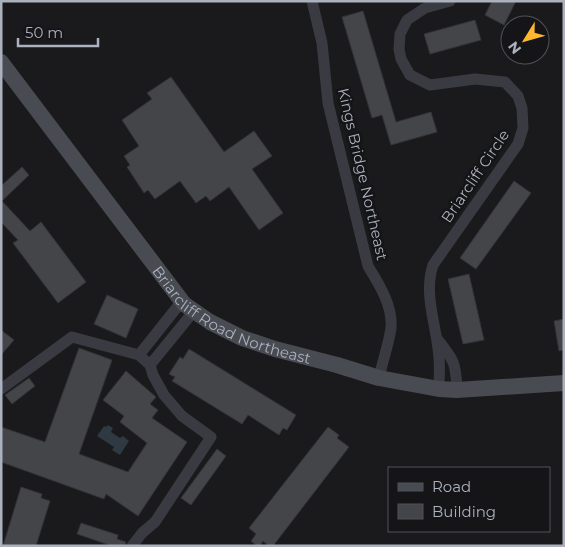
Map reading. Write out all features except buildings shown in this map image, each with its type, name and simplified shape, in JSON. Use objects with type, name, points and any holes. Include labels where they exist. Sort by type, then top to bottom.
[{"type":"main road","name":"Briarcliff Road Northeast","points":[[1,62],[188,306],[210,322],[242,338],[379,378],[439,389],[457,390],[564,383]]},
{"type":"street","name":"Kings Bridge Northeast","points":[[312,1],[322,43],[328,103],[368,266],[380,286],[390,310],[391,328],[379,378]]},
{"type":"street","name":"Briarcliff Circle","points":[[439,389],[439,358],[430,299],[429,278],[433,264],[518,144],[524,128],[522,108],[518,96],[505,82],[475,78],[430,85],[410,75],[401,59],[399,48],[400,34],[407,20],[425,8],[450,1]]},
{"type":"street","points":[[139,356],[154,336],[188,306]]},
{"type":"street","points":[[150,365],[165,346],[188,306]]},
{"type":"street","points":[[154,336],[165,346]]},
{"type":"street","points":[[1,389],[72,337],[139,356],[150,365],[153,375],[164,395],[182,416],[211,436],[155,522],[142,533],[132,546]]},
{"type":"street","points":[[436,339],[453,359],[456,370],[457,390]]},
{"type":"shaded area","points":[[108,425],[113,428],[111,432],[120,438],[123,436],[129,441],[120,455],[112,450],[114,447],[97,436],[104,426]]}]
